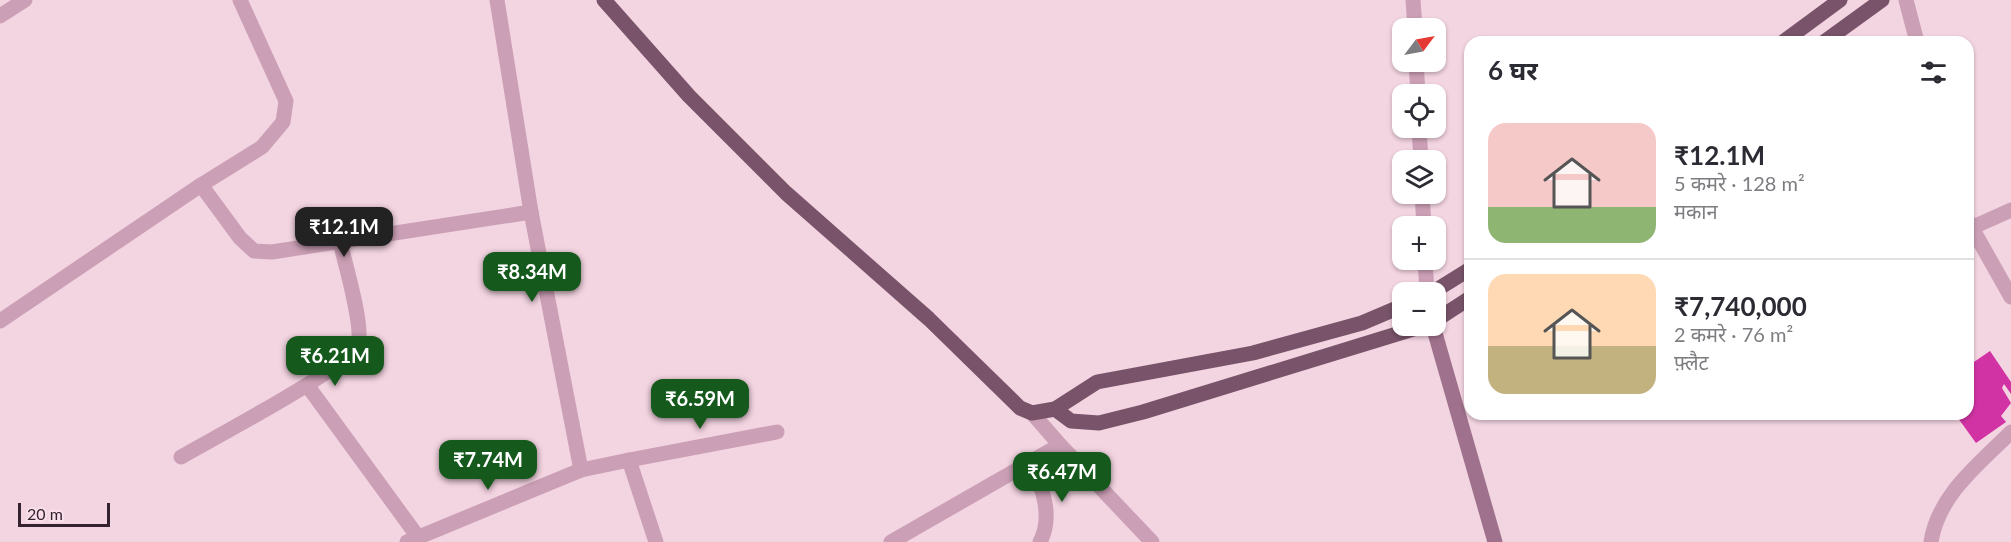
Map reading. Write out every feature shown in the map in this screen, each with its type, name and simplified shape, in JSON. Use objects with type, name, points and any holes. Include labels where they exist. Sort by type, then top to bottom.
[{"type":"main road","points":[[604,0],[689,96],[786,193],[928,319],[1020,408],[1032,413],[1055,409],[1097,382],[1253,353],[1362,322],[1392,310]]},
{"type":"main road","points":[[1791,36],[1840,0]]},
{"type":"main road","points":[[1832,36],[1882,0]]},
{"type":"main road","points":[[1446,284],[1464,272]]},
{"type":"main road","points":[[1446,314],[1464,302]]},
{"type":"main road","points":[[1055,409],[1071,421],[1099,423],[1143,412],[1392,336]]},
{"type":"street","points":[[0,16],[25,0]]},
{"type":"street","points":[[0,321],[201,185],[262,147],[283,122],[286,101],[240,0]]},
{"type":"street","points":[[496,0],[531,212],[581,470]]},
{"type":"street","points":[[1413,0],[1414,18]]},
{"type":"street","points":[[1906,0],[1915,36]]},
{"type":"street","points":[[201,185],[240,238],[254,251],[272,252],[531,212]]},
{"type":"street","points":[[1974,224],[2011,210]]},
{"type":"street","points":[[1974,232],[2011,297]]},
{"type":"street","points":[[181,457],[307,385],[349,358],[358,347],[360,330],[340,242]]},
{"type":"street","points":[[1436,336],[1495,542]]},
{"type":"street","points":[[307,385],[413,540],[581,470],[777,432]]},
{"type":"street","points":[[1032,413],[1152,542]]},
{"type":"street","points":[[1931,542],[1934,526],[1953,491],[2011,432]]},
{"type":"street","points":[[891,542],[1060,445]]},
{"type":"street","points":[[629,460],[656,542]]},
{"type":"street","points":[[1033,461],[1047,510],[1046,531],[1040,542]]},
{"type":"building","points":[[1990,351],[2011,382],[2011,394],[2004,384],[2002,388],[2011,403],[2001,416],[2006,422],[1976,443],[1959,420],[1974,420],[1974,362]]}]
